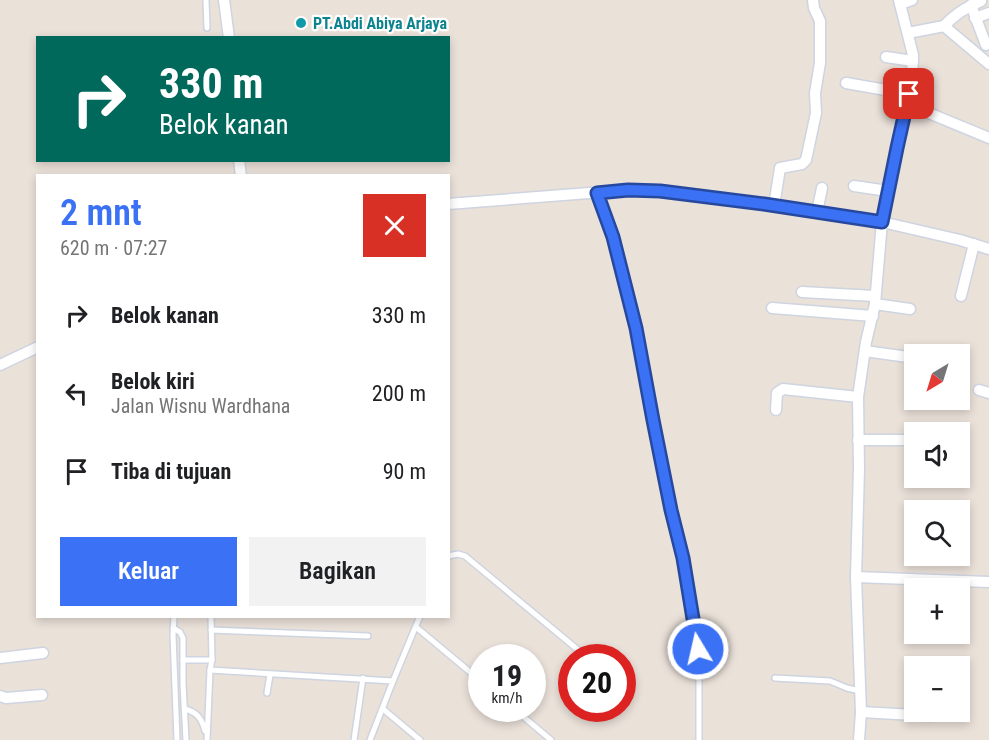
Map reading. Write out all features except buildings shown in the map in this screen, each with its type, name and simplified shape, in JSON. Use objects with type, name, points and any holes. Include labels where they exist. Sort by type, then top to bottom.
[{"type":"street","points":[[224,0],[229,36]]},
{"type":"street","points":[[774,206],[780,168],[802,164],[806,160],[816,113],[815,93],[820,25],[813,0]]},
{"type":"street","points":[[859,740],[861,712],[856,577],[858,397],[873,316],[882,222],[908,99],[913,61],[900,2],[912,0]]},
{"type":"street","points":[[908,33],[944,26],[953,16],[976,3]]},
{"type":"street","points":[[972,51],[987,45],[975,18],[976,3]]},
{"type":"street","points":[[975,18],[989,13]]},
{"type":"street","points":[[944,26],[989,64]]},
{"type":"street","points":[[886,57],[913,61]]},
{"type":"street","points":[[846,83],[908,99],[989,138]]},
{"type":"street","points":[[854,186],[888,191]]},
{"type":"street","points":[[817,212],[822,188]]},
{"type":"street","points":[[450,204],[628,190],[660,191],[882,222],[989,249]]},
{"type":"street","points":[[962,296],[974,244]]},
{"type":"street","points":[[802,292],[875,300],[910,309]]},
{"type":"street","points":[[772,308],[873,316]]},
{"type":"street","points":[[0,365],[36,348]]},
{"type":"street","points":[[865,351],[904,356]]},
{"type":"street","points":[[776,410],[777,395],[783,389],[858,397]]},
{"type":"street","points":[[858,440],[904,440]]},
{"type":"street","points":[[856,577],[989,582]]},
{"type":"street","points":[[0,658],[43,653]]},
{"type":"street","points":[[0,696],[6,698],[42,695]]},
{"type":"street","points":[[861,712],[904,714]]},
{"type":"lane","points":[[206,0],[207,28]]},
{"type":"lane","points":[[597,193],[613,237],[636,328],[655,431],[683,558],[697,637],[699,740]]},
{"type":"lane","points":[[450,556],[458,554],[465,556],[570,644]]},
{"type":"lane","points":[[174,618],[177,740]]},
{"type":"lane","points":[[207,739],[212,660],[211,618]]},
{"type":"lane","points":[[370,740],[419,618]]},
{"type":"lane","points":[[416,627],[468,670]]},
{"type":"lane","points":[[173,628],[182,636],[186,740]]},
{"type":"lane","points":[[211,630],[368,636]]},
{"type":"lane","points":[[183,660],[212,660]]},
{"type":"lane","points":[[210,670],[393,681]]},
{"type":"lane","points":[[267,693],[270,675]]},
{"type":"lane","points":[[354,740],[363,678]]},
{"type":"lane","points":[[775,678],[830,681],[860,691]]},
{"type":"lane","points":[[185,709],[191,710],[200,717],[207,739]]},
{"type":"lane","points":[[383,709],[420,740]]},
{"type":"lane","points":[[530,722],[551,740]]},
{"type":"place","name":"PT.Abdi Abiya Arjaya","points":[[301,23]]},
{"type":"route","points":[[698,649],[683,558],[671,510],[636,328],[613,237],[597,193],[628,190],[660,191],[882,222],[909,94]]}]
